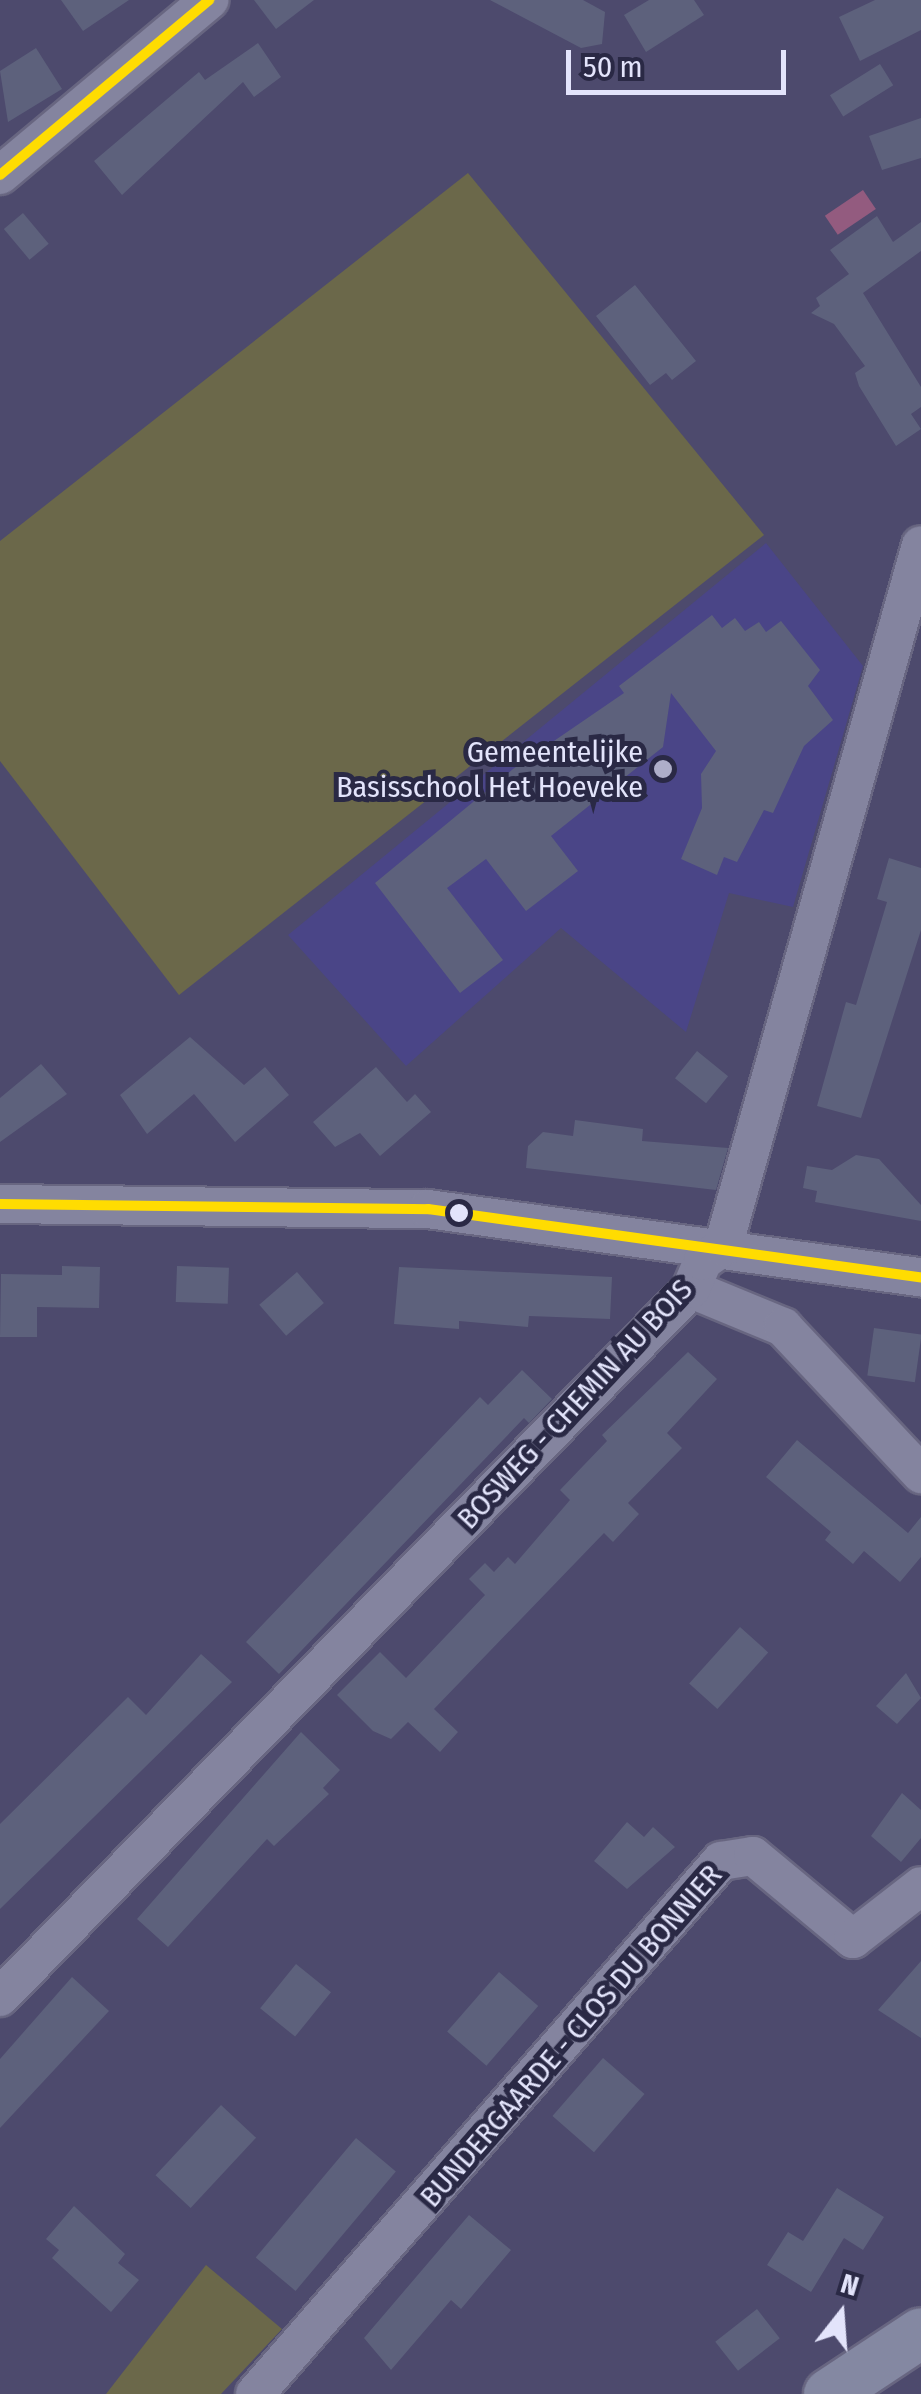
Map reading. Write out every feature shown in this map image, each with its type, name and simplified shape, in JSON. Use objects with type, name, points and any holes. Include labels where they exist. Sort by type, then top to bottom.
[{"type":"main road","points":[[829,2394],[921,2333]]},
{"type":"street","points":[[0,176],[209,0]]},
{"type":"street","name":"BOSWEG - CHEMIN AU BOIS","points":[[0,1997],[692,1289],[704,1260],[723,1247],[921,545]]},
{"type":"street","points":[[0,1204],[428,1209],[921,1277]]},
{"type":"street","points":[[692,1289],[783,1327],[921,1474]]},
{"type":"street","name":"BUNDERGAARDE - CLOS DU BONNIER","points":[[255,2394],[721,1860],[754,1856],[853,1939],[921,1886]]},
{"type":"shaded area","points":[[468,173],[764,535],[179,995],[0,761],[0,541]]},
{"type":"shaded area","points":[[863,190],[876,209],[838,235],[825,216]]},
{"type":"shaded area","name":"Gemeentelijke Basisschool Het Hoeveke","points":[[766,543],[863,666],[793,907],[729,893],[686,1032],[561,928],[406,1066],[288,935]]},
{"type":"shaded area","points":[[206,2265],[282,2329],[221,2394],[106,2394]]},
{"type":"building","points":[[61,0],[129,0],[83,31]]},
{"type":"building","points":[[254,0],[314,0],[276,29]]},
{"type":"building","points":[[490,0],[583,0],[605,12],[602,44],[581,48]]},
{"type":"building","points":[[649,0],[694,0],[704,15],[646,52],[624,15]]},
{"type":"building","points":[[875,0],[921,0],[921,30],[860,61],[839,17]]},
{"type":"building","points":[[258,43],[281,77],[254,97],[243,82],[122,195],[94,161],[199,72],[205,80]]},
{"type":"building","points":[[36,48],[62,89],[8,122],[0,71]]},
{"type":"building","points":[[880,64],[893,85],[843,116],[830,95]]},
{"type":"building","points":[[921,118],[921,158],[882,170],[869,136]]},
{"type":"building","points":[[23,213],[49,244],[30,260],[4,229]]},
{"type":"building","points":[[877,216],[893,242],[921,222],[921,251],[863,293],[921,387],[921,407],[911,414],[921,429],[896,446],[859,386],[855,373],[865,366],[834,324],[811,313],[820,306],[816,298],[849,274],[830,250]]},
{"type":"building","points":[[635,285],[696,361],[672,380],[666,373],[650,385],[596,316]]},
{"type":"building","points":[[712,615],[722,628],[735,618],[745,631],[759,622],[766,632],[781,621],[820,670],[808,686],[833,720],[804,746],[773,813],[764,810],[737,862],[724,857],[717,875],[681,859],[702,808],[701,774],[716,751],[671,693],[663,747],[551,836],[578,871],[526,911],[486,859],[447,888],[503,960],[460,993],[375,883],[513,769],[624,693],[619,686]]},
{"type":"building","points":[[889,858],[921,868],[921,930],[861,1118],[817,1106],[846,1002],[856,1005],[887,902],[877,899]]},
{"type":"building","points":[[190,1037],[244,1085],[265,1067],[289,1095],[235,1142],[194,1094],[147,1134],[120,1095]]},
{"type":"building","points":[[697,1051],[728,1076],[706,1103],[675,1078]]},
{"type":"building","points":[[41,1064],[67,1094],[0,1142],[0,1098]]},
{"type":"building","points":[[376,1067],[407,1102],[415,1094],[431,1112],[380,1156],[360,1133],[335,1147],[313,1122]]},
{"type":"building","points":[[575,1120],[643,1129],[642,1141],[728,1148],[716,1190],[526,1168],[528,1146],[543,1132],[573,1136]]},
{"type":"building","points":[[856,1155],[879,1159],[921,1205],[921,1221],[815,1202],[817,1191],[803,1188],[807,1166],[832,1170]]},
{"type":"building","points":[[62,1266],[100,1267],[99,1308],[37,1307],[37,1337],[0,1337],[1,1274],[62,1275]]},
{"type":"building","points":[[177,1266],[229,1268],[228,1304],[176,1302]]},
{"type":"building","points":[[399,1267],[612,1277],[610,1319],[529,1316],[528,1327],[459,1321],[459,1329],[394,1324]]},
{"type":"building","points":[[297,1272],[324,1303],[286,1336],[259,1305]]},
{"type":"building","points":[[874,1328],[921,1335],[915,1382],[867,1376]]},
{"type":"building","points":[[688,1352],[717,1379],[667,1433],[682,1448],[628,1503],[639,1514],[613,1542],[604,1533],[434,1709],[458,1732],[440,1752],[408,1722],[391,1739],[373,1731],[337,1695],[380,1652],[406,1678],[485,1595],[469,1579],[485,1563],[494,1572],[508,1557],[515,1564],[570,1500],[560,1490],[607,1441],[602,1435]]},
{"type":"building","points":[[522,1370],[552,1399],[529,1423],[524,1418],[279,1674],[246,1642],[480,1397],[488,1405]]},
{"type":"building","points":[[797,1440],[908,1533],[921,1517],[921,1557],[900,1582],[864,1551],[853,1564],[825,1540],[831,1532],[766,1477]]},
{"type":"building","points":[[740,1627],[768,1652],[717,1709],[689,1683]]},
{"type":"building","points":[[201,1654],[232,1682],[0,1909],[0,1824],[128,1697],[146,1715]]},
{"type":"building","points":[[906,1673],[921,1698],[897,1724],[876,1706]]},
{"type":"building","points":[[301,1732],[340,1770],[323,1788],[329,1794],[274,1846],[267,1839],[168,1947],[137,1919]]},
{"type":"building","points":[[902,1793],[921,1810],[921,1838],[901,1862],[871,1836]]},
{"type":"building","points":[[627,1822],[644,1837],[653,1827],[675,1847],[627,1889],[594,1861]]},
{"type":"building","points":[[921,1961],[921,2038],[878,2010]]},
{"type":"building","points":[[296,1964],[331,1992],[295,2037],[260,2008]]},
{"type":"building","points":[[499,1972],[538,2006],[486,2066],[447,2032]]},
{"type":"building","points":[[72,1977],[109,2011],[0,2128],[0,2059]]},
{"type":"building","points":[[603,2058],[645,2094],[594,2152],[552,2116]]},
{"type":"building","points":[[221,2105],[256,2138],[191,2208],[156,2175]]},
{"type":"building","points":[[356,2138],[396,2171],[296,2291],[256,2258]]},
{"type":"building","points":[[837,2188],[884,2217],[863,2250],[844,2238],[811,2292],[767,2265],[788,2232],[803,2241]]},
{"type":"building","points":[[74,2206],[125,2254],[118,2263],[139,2280],[111,2312],[52,2258],[59,2250],[46,2239]]},
{"type":"building","points":[[469,2215],[511,2250],[461,2309],[451,2300],[391,2370],[364,2338]]},
{"type":"building","points":[[757,2309],[780,2338],[738,2371],[715,2342]]},
{"type":"transit line","points":[[0,175],[209,0]]},
{"type":"transit line","points":[[0,1204],[428,1209],[921,1277]]},
{"type":"place","name":"Gemeentelijke Basisschool Het Hoeveke","points":[[663,769]]}]
